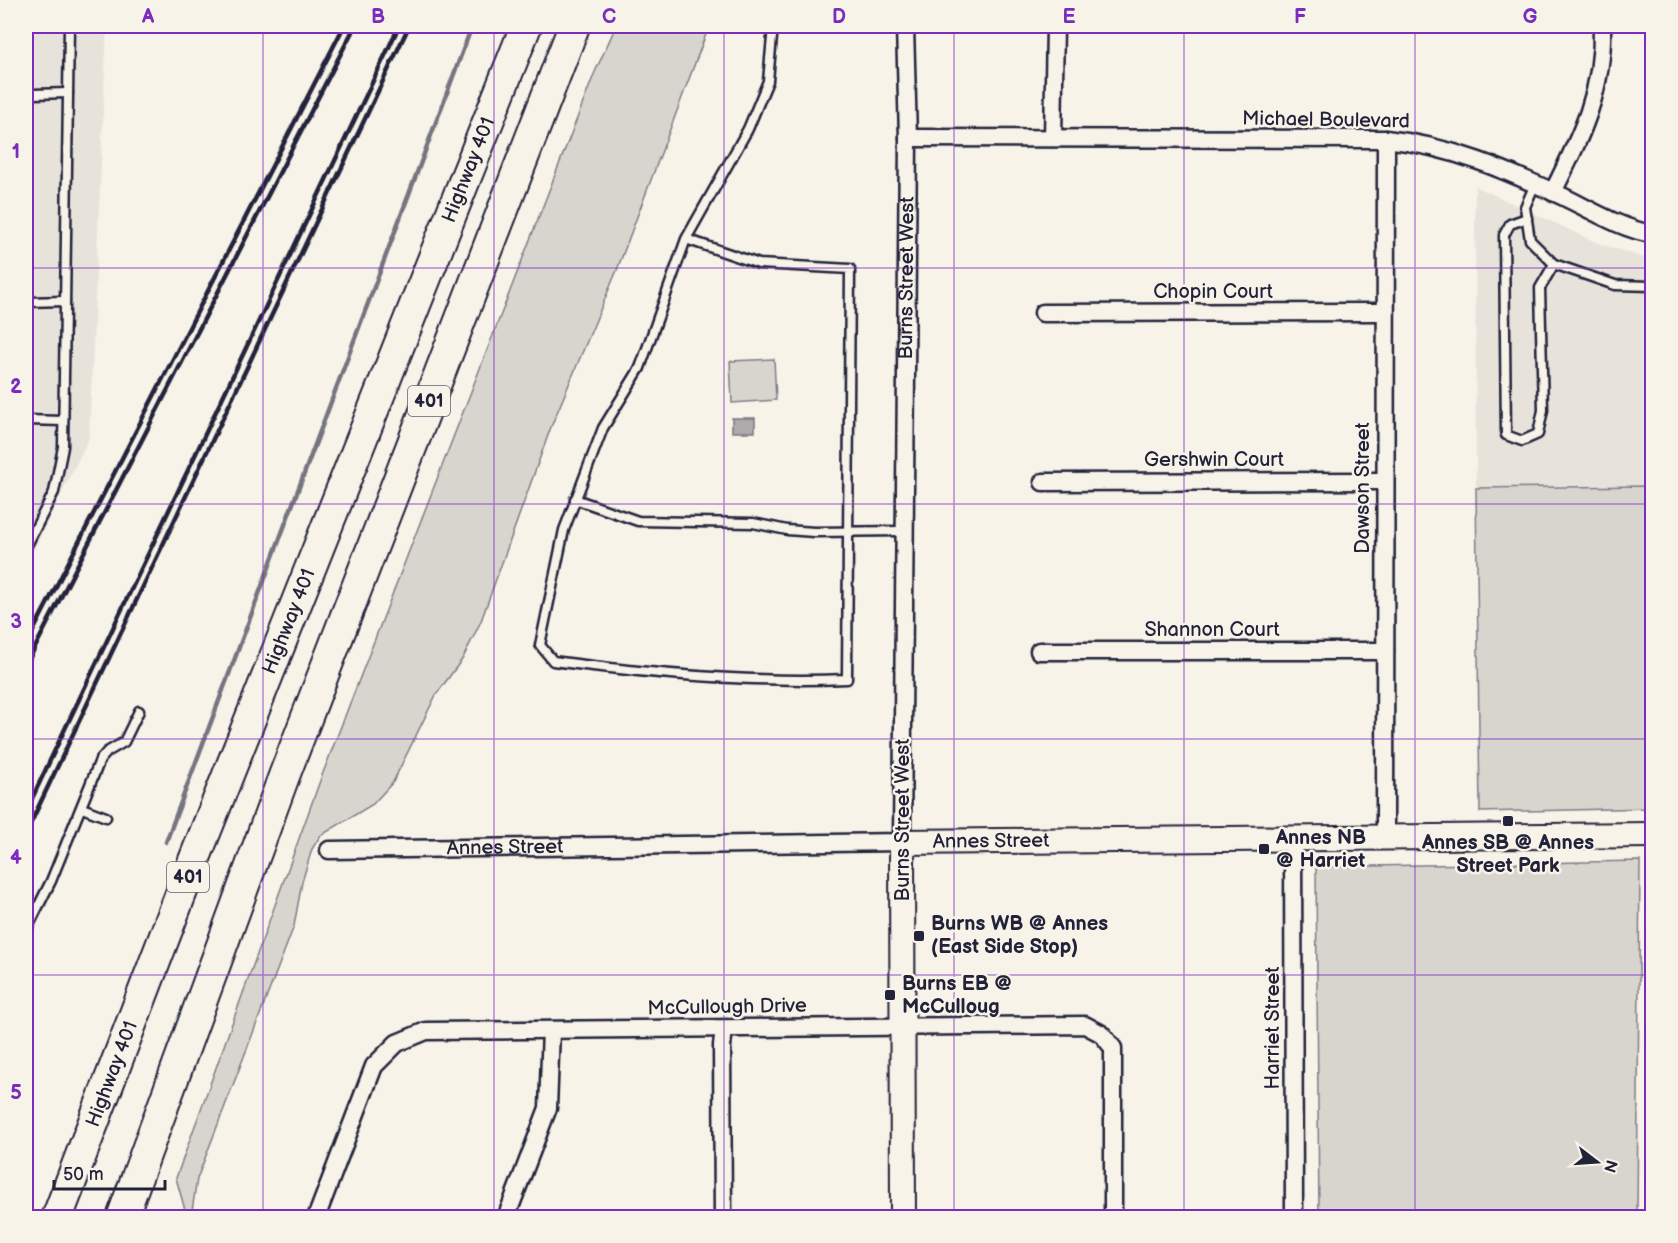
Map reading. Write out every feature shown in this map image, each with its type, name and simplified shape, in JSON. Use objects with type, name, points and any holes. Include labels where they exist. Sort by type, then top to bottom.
[{"type":"highway","name":"Highway 401","points":[[57,1218],[185,883],[526,26]]},
{"type":"highway","name":"401","points":[[122,1218],[284,776],[574,26]]},
{"type":"street","name":"Burns Street West","points":[[903,1218],[903,531],[908,138],[905,26]]},
{"type":"street","points":[[1053,138],[1055,26]]},
{"type":"street","points":[[1553,192],[1584,127],[1597,92],[1602,26]]},
{"type":"street","name":"Michael Boulevard","points":[[908,138],[1386,139],[1420,143],[1467,155],[1614,220],[1653,234]]},
{"type":"street","name":"Dawson Street","points":[[1385,837],[1386,139]]},
{"type":"street","name":"Chopin Court","points":[[1043,313],[1384,312]]},
{"type":"street","name":"Gershwin Court","points":[[1043,482],[1384,481]]},
{"type":"street","name":"Shannon Court","points":[[1039,651],[1385,651]]},
{"type":"street","name":"Annes Street","points":[[329,850],[1653,835]]},
{"type":"street","name":"Harriet Street","points":[[1293,839],[1294,1218]]},
{"type":"street","name":"McCullough Drive","points":[[316,1218],[374,1066],[397,1043],[426,1031],[1085,1026],[1102,1034],[1113,1048],[1113,1218]]},
{"type":"street","points":[[723,1218],[722,1046],[724,1029]]},
{"type":"street","points":[[506,1218],[548,1108],[551,1030]]},
{"type":"lane","points":[[26,547],[54,492],[63,447],[69,26]]},
{"type":"lane","points":[[686,239],[759,264],[850,269],[850,533],[847,679],[793,681],[611,669],[553,661],[540,645],[564,530],[575,499],[603,428],[640,368],[686,239],[748,129],[768,81],[773,26]]},
{"type":"lane","points":[[26,100],[33,94],[68,93]]},
{"type":"lane","points":[[1535,184],[1525,207],[1530,240],[1554,264],[1615,285],[1653,286]]},
{"type":"lane","points":[[1527,218],[1510,224],[1504,235],[1506,435],[1522,441],[1538,434],[1543,410],[1540,288],[1554,264]]},
{"type":"lane","points":[[26,261],[26,302],[65,301]]},
{"type":"lane","points":[[26,420],[63,421]]},
{"type":"lane","points":[[575,499],[638,521],[753,523],[787,530],[850,533],[903,531]]},
{"type":"lane","points":[[26,931],[51,881],[100,760],[107,752],[124,742],[139,711]]},
{"type":"lane","points":[[81,808],[106,817]]},
{"type":"shaded area","points":[[26,26],[107,26],[89,438],[26,565]]},
{"type":"shaded area","points":[[616,26],[709,26],[617,270],[551,427],[481,621],[463,658],[436,695],[393,782],[373,804],[320,836],[312,849],[302,882],[294,926],[197,1179],[191,1217],[187,1217],[176,1178],[321,778],[595,72]]},
{"type":"shaded area","points":[[1475,186],[1600,244],[1652,260],[1652,486],[1476,488]]},
{"type":"shaded area","points":[[774,359],[776,400],[732,403],[730,361]]},
{"type":"shaded area","points":[[732,418],[755,418],[755,432],[732,432]]},
{"type":"shaded area","points":[[1652,486],[1652,808],[1480,812],[1476,488]]},
{"type":"shaded area","points":[[1640,861],[1637,1217],[1319,1217],[1316,867]]},
{"type":"waterway","points":[[166,842],[472,26]]},
{"type":"railway","points":[[26,645],[344,26]]},
{"type":"railway","points":[[26,665],[355,26]]},
{"type":"railway","points":[[26,811],[399,26]]},
{"type":"railway","points":[[26,833],[409,26]]},
{"type":"place","name":"Annes SB @ Annes Street Park","points":[[1508,821]]},
{"type":"place","name":"Annes NB @ Harriet","points":[[1264,849]]},
{"type":"place","name":"Burns WB @ Annes (East Side Stop)","points":[[919,936]]},
{"type":"place","name":"Burns EB @ McCulloug","points":[[890,995]]}]
